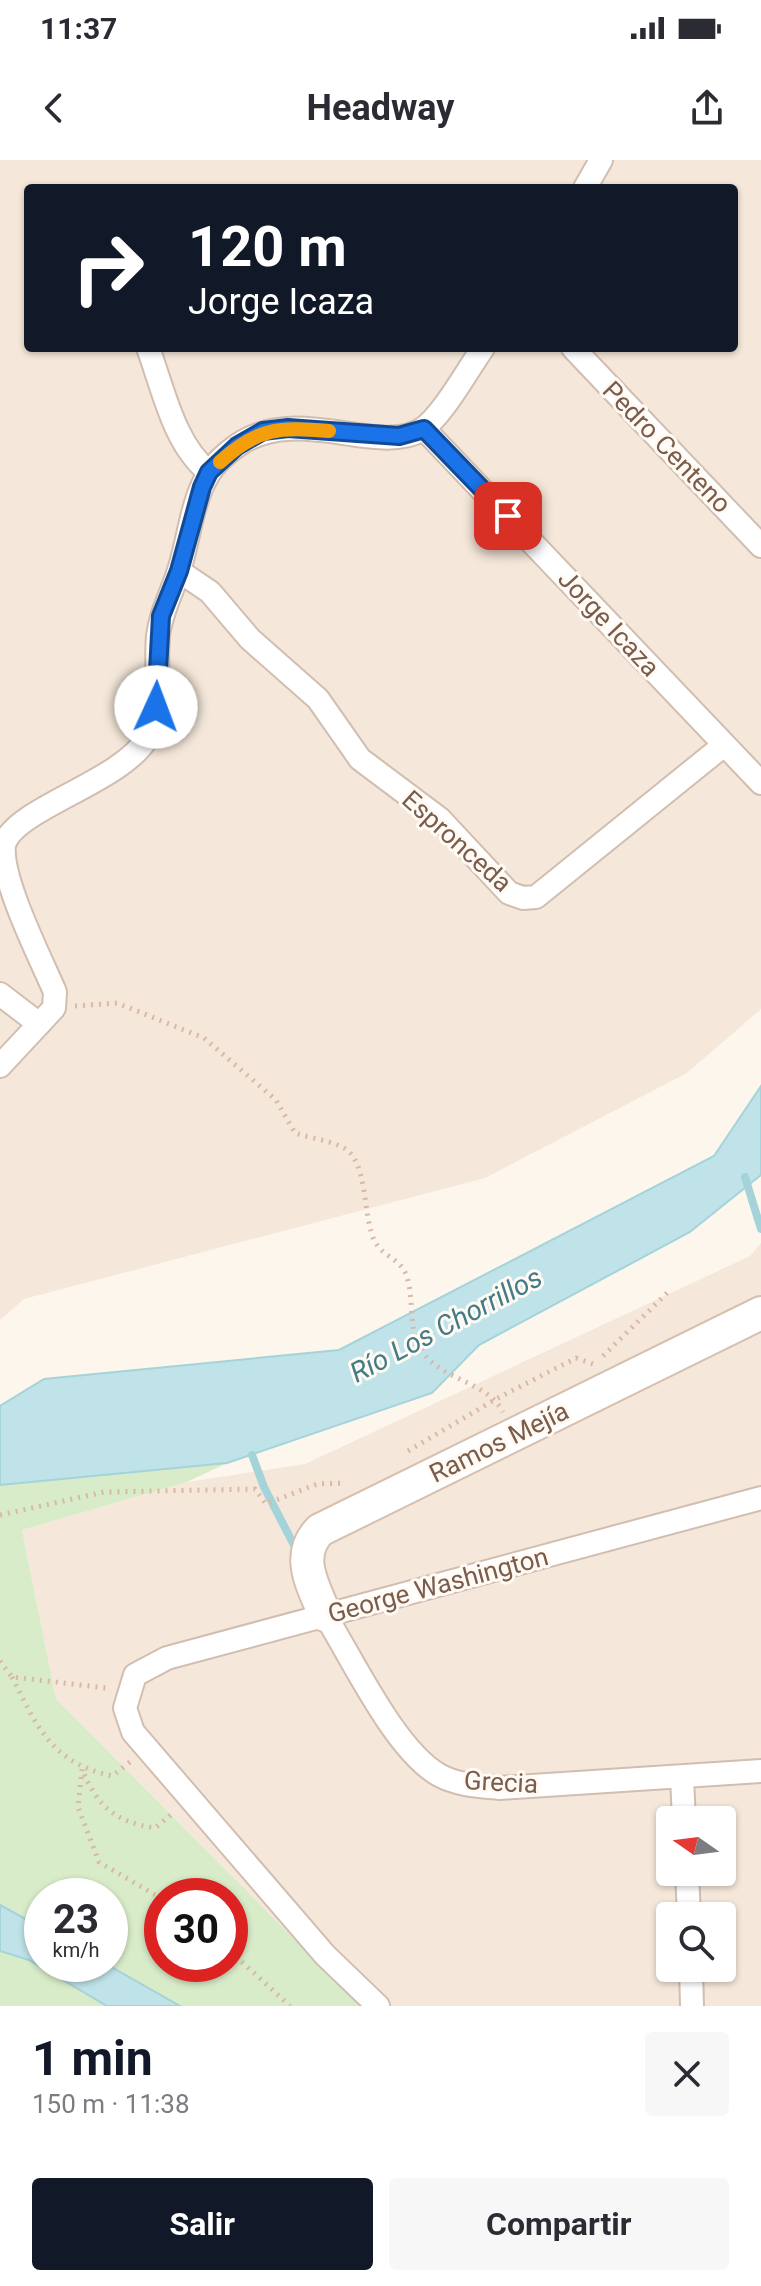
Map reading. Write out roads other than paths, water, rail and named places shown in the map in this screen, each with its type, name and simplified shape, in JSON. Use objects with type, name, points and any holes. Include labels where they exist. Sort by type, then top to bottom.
[{"type":"street","points":[[587,184],[601,160]]},
{"type":"street","points":[[150,352],[184,442],[194,460],[209,472]]},
{"type":"street","points":[[0,1066],[47,1016],[55,992],[6,877],[4,842],[16,825],[98,780],[129,758],[147,738],[156,707],[161,616],[179,571],[209,472],[237,446],[263,431],[288,428],[399,436],[424,429],[480,352]]},
{"type":"street","name":"Pedro Centeno","points":[[577,352],[761,546]]},
{"type":"street","name":"Jorge Icaza","points":[[424,429],[761,783]]},
{"type":"street","name":"Espronceda","points":[[179,571],[210,592],[250,639],[311,692],[360,759],[440,819],[509,893],[523,898],[536,897],[724,745]]},
{"type":"street","points":[[0,994],[47,1016]]},
{"type":"street","name":"Ramos Mejía","points":[[325,1615],[307,1569],[311,1539],[320,1530],[761,1313]]},
{"type":"street","name":"George Washington","points":[[378,2006],[325,1955],[133,1732],[125,1708],[128,1690],[144,1668],[167,1658],[761,1498]]},
{"type":"street","name":"Grecia","points":[[325,1615],[406,1748],[441,1776],[464,1784],[499,1788],[761,1771]]},
{"type":"street","points":[[682,1778],[683,1806]]},
{"type":"street","points":[[691,1982],[692,2006]]},
{"type":"water","name":"Río Los Chorrillos","points":[[761,1086],[761,1175],[690,1232],[479,1345],[432,1393],[227,1463],[0,1485],[0,1406],[44,1379],[339,1350],[714,1156]]},
{"type":"water","points":[[0,1905],[24,1918],[24,1958],[0,1951]]},
{"type":"water","points":[[128,1976],[180,2006],[107,2006],[66,1982],[128,1982]]},
{"type":"waterway","points":[[745,1177],[761,1229]]},
{"type":"waterway","points":[[252,1455],[264,1487],[297,1551]]}]
